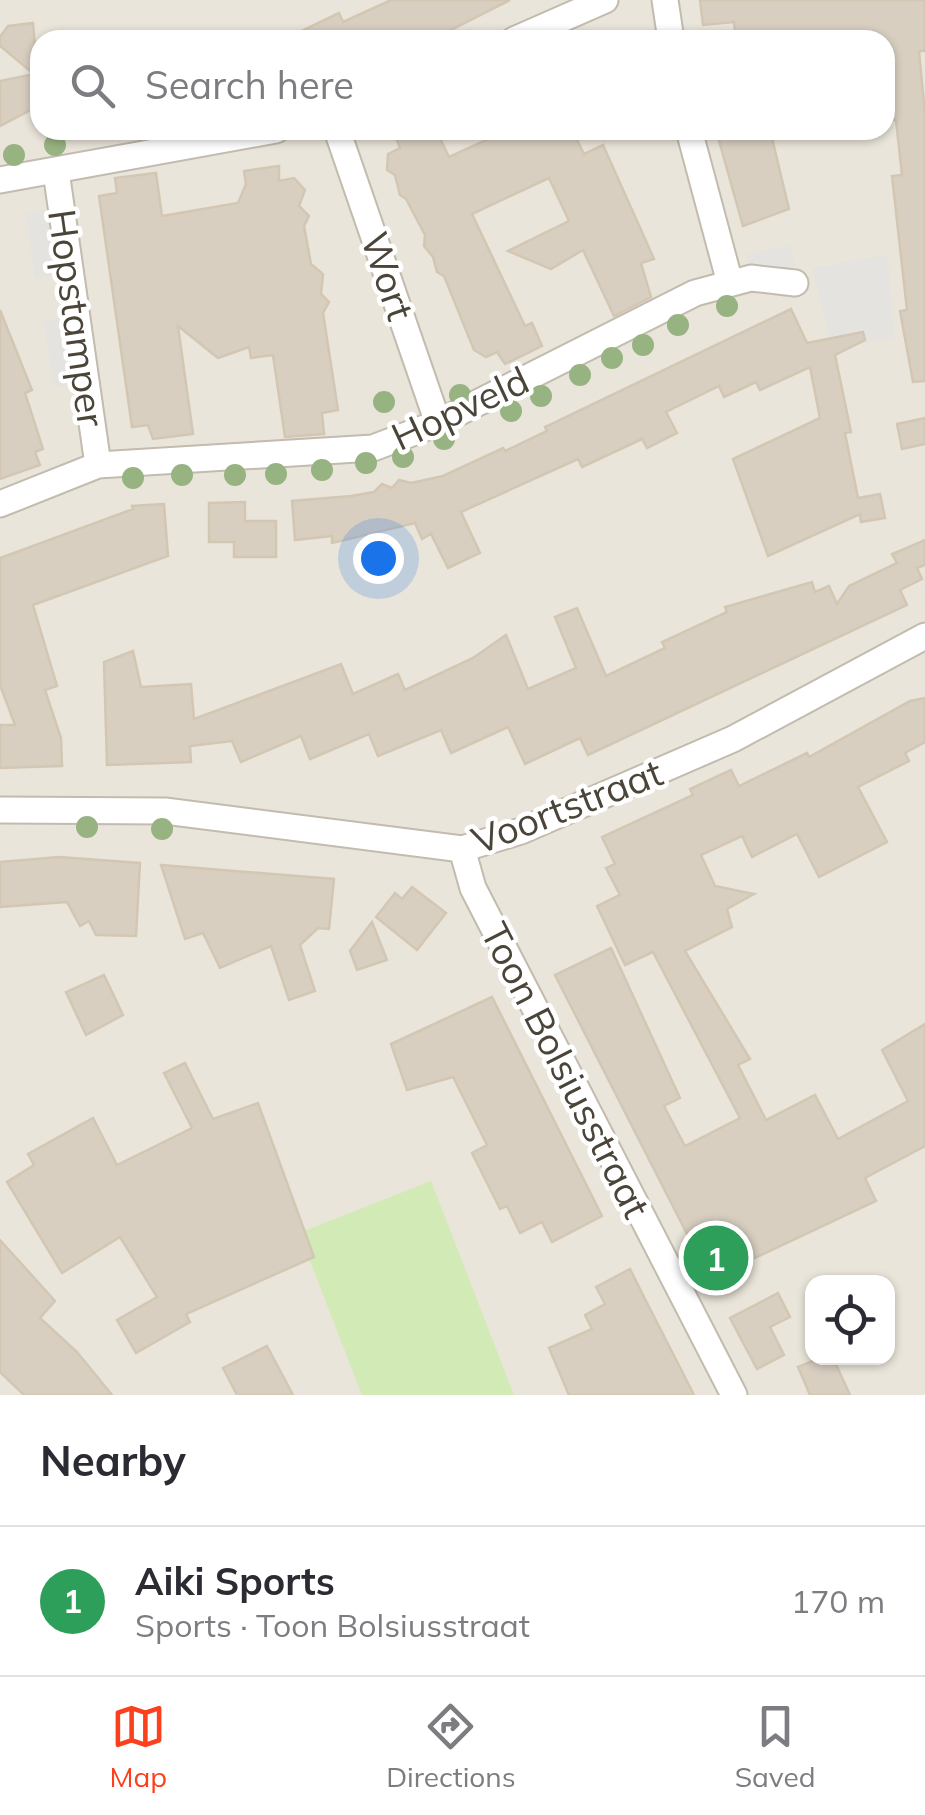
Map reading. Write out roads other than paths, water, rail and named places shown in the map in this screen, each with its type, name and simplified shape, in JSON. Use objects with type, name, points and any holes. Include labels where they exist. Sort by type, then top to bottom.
[{"type":"street","points":[[537,30],[605,0]]},
{"type":"street","points":[[665,0],[669,30]]},
{"type":"street","points":[[0,180],[224,140]]},
{"type":"street","name":"Wort","points":[[340,140],[438,423]]},
{"type":"street","points":[[692,140],[730,284]]},
{"type":"street","name":"Hopstamper","points":[[56,172],[98,465]]},
{"type":"street","name":"Hopveld","points":[[0,504],[98,465],[374,448],[438,423],[696,293],[751,278],[794,284]]},
{"type":"street","name":"Voortstraat","points":[[0,810],[165,811],[462,848],[521,831],[733,739],[925,636]]},
{"type":"street","name":"Toon Bolsiusstraat","points":[[462,848],[473,888],[734,1395]]},
{"type":"place","name":"Aiki Sports","points":[[716,1258]]}]
